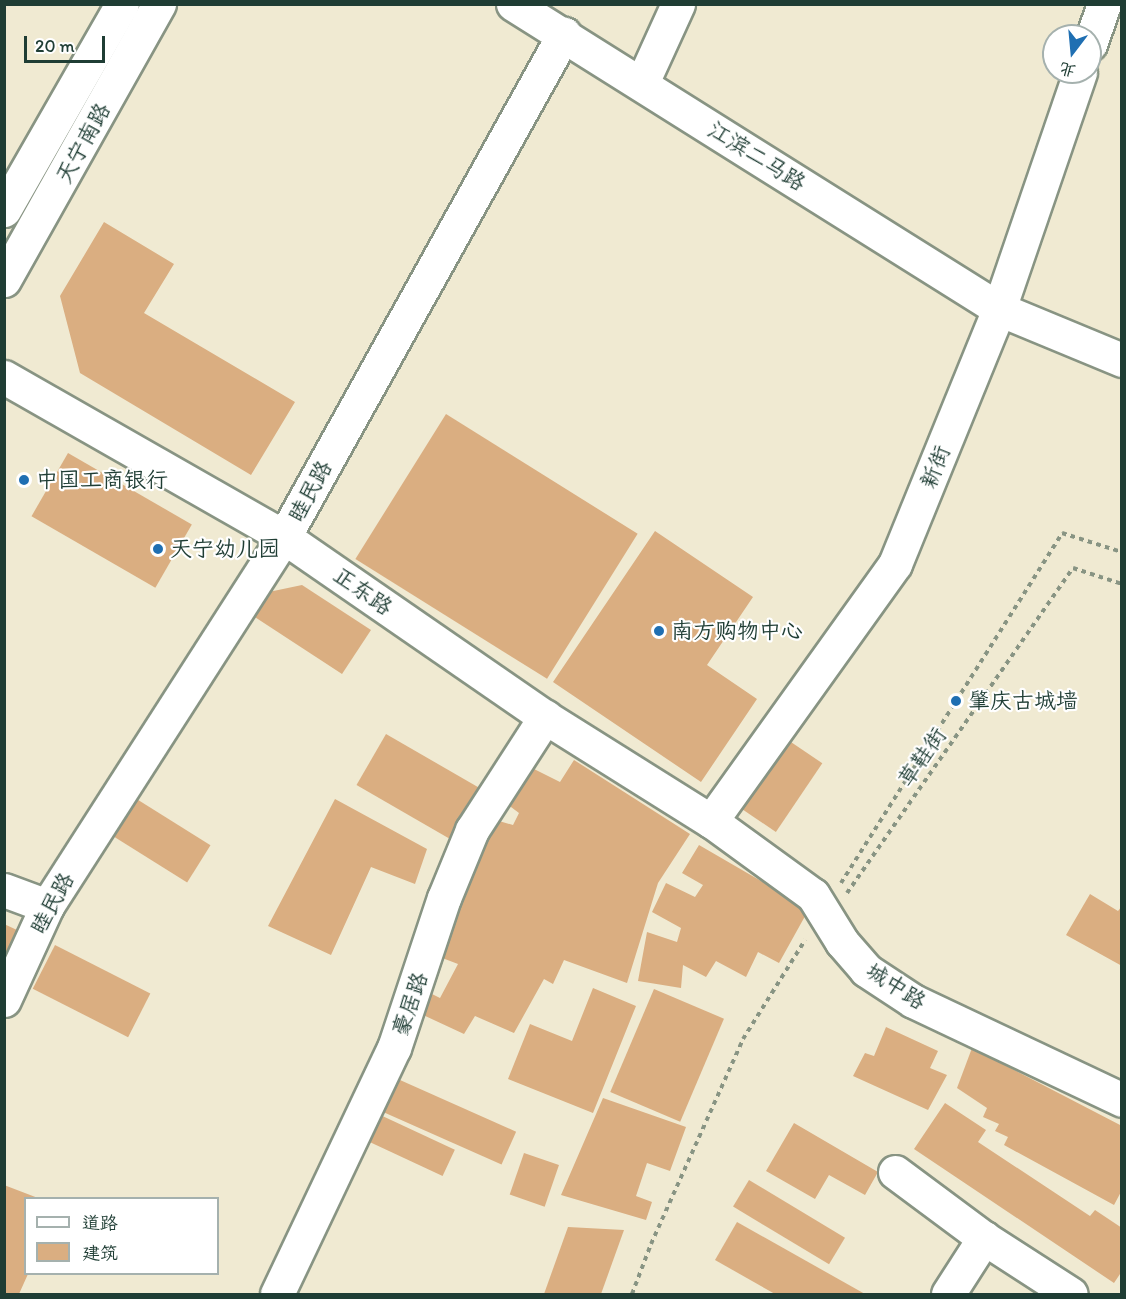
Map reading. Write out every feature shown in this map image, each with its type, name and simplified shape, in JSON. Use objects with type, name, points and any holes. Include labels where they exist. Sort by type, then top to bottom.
[{"type":"street","name":"天宁南路","points":[[4,210],[122,4]]},
{"type":"street","name":"天宁南路","points":[[9,261],[159,4]]},
{"type":"street","name":"江滨二马路","points":[[513,4],[999,309],[1122,360]]},
{"type":"street","points":[[642,83],[678,4]]},
{"type":"street","points":[[1097,24],[1104,4]]},
{"type":"street","name":"睦民路","points":[[4,1000],[47,906],[284,537],[564,34]]},
{"type":"street","name":"新街","points":[[711,821],[895,564],[999,309],[1076,84]]},
{"type":"street","name":"正东路","points":[[4,376],[284,537],[545,717],[711,821]]},
{"type":"street","name":"豪居路","points":[[276,1294],[394,1048],[444,898],[472,830],[545,717]]},
{"type":"street","name":"城中路","points":[[711,821],[813,895],[827,914],[842,942],[866,970],[913,1000],[1122,1100]]},
{"type":"street","points":[[4,890],[47,906]]},
{"type":"street","points":[[895,1172],[984,1238],[1071,1294]]},
{"type":"street","points":[[948,1294],[984,1238]]},
{"type":"path","points":[[632,1294],[651,1244],[743,1039],[827,914],[1062,532],[1122,552]]},
{"type":"path","name":"草鞋街","points":[[827,914],[1073,568],[1122,584]]},
{"type":"building","points":[[104,222],[174,264],[144,313],[295,402],[251,475],[80,373],[60,296]]},
{"type":"building","points":[[446,414],[638,534],[547,679],[355,559]]},
{"type":"building","points":[[68,453],[192,524],[155,588],[32,516]]},
{"type":"building","name":"南方购物中心","points":[[655,531],[753,597],[707,665],[757,699],[701,782],[553,682]]},
{"type":"building","points":[[302,585],[371,630],[342,674],[250,614],[264,593]]},
{"type":"building","points":[[386,734],[480,788],[451,840],[356,785]]},
{"type":"building","points":[[785,738],[822,763],[776,832],[739,807]]},
{"type":"building","points":[[574,760],[690,834],[658,883],[627,983],[564,960],[553,984],[544,979],[514,1033],[475,1016],[464,1034],[421,1014],[430,993],[440,998],[458,964],[437,956],[460,890],[499,821],[513,825],[519,813],[507,804],[530,767],[560,782]]},
{"type":"building","points":[[135,798],[210,845],[187,882],[112,835]]},
{"type":"building","points":[[335,799],[427,849],[415,884],[371,867],[331,955],[268,926]]},
{"type":"building","points":[[699,845],[809,909],[779,963],[758,952],[746,977],[716,961],[706,977],[683,965],[681,988],[638,981],[647,932],[677,942],[681,928],[652,912],[666,883],[695,897],[703,885],[682,873]]},
{"type":"building","points":[[1090,894],[1118,911],[1122,906],[1122,966],[1066,935]]},
{"type":"building","points":[[4,924],[17,930],[4,958]]},
{"type":"building","points":[[55,945],[150,994],[128,1037],[33,989]]},
{"type":"building","points":[[593,988],[636,1006],[593,1113],[508,1079],[530,1024],[572,1041]]},
{"type":"building","points":[[654,989],[724,1019],[680,1122],[610,1092]]},
{"type":"building","points":[[886,1027],[938,1051],[930,1068],[947,1075],[928,1110],[853,1076],[865,1053],[874,1056]]},
{"type":"building","points":[[972,1048],[1122,1126],[1122,1190],[1114,1205],[1004,1145],[1008,1137],[995,1131],[999,1124],[983,1117],[987,1108],[957,1088]]},
{"type":"building","points":[[391,1076],[516,1132],[502,1165],[376,1109]]},
{"type":"building","points":[[603,1098],[686,1127],[670,1171],[647,1163],[636,1196],[652,1202],[646,1220],[561,1195]]},
{"type":"building","points":[[945,1103],[986,1130],[978,1142],[1090,1216],[1095,1210],[1122,1228],[1122,1271],[1114,1283],[914,1149]]},
{"type":"building","points":[[376,1113],[455,1150],[443,1176],[364,1139]]},
{"type":"building","points":[[794,1123],[878,1172],[865,1195],[829,1175],[815,1199],[766,1171]]},
{"type":"building","points":[[524,1153],[559,1165],[545,1207],[510,1195]]},
{"type":"building","points":[[749,1180],[845,1238],[829,1264],[733,1207]]},
{"type":"building","points":[[4,1185],[35,1197],[24,1197],[24,1275],[28,1275],[19,1294],[4,1294]]},
{"type":"building","points":[[737,1222],[865,1294],[775,1294],[715,1260]]},
{"type":"building","points":[[568,1227],[624,1230],[601,1294],[544,1294]]},
{"type":"place","name":"中国工商银行","points":[[24,480]]},
{"type":"place","name":"天宁幼儿园","points":[[158,549]]},
{"type":"place","name":"南方购物中心","points":[[659,631]]},
{"type":"place","name":"肇庆古城墙","points":[[956,701]]}]
